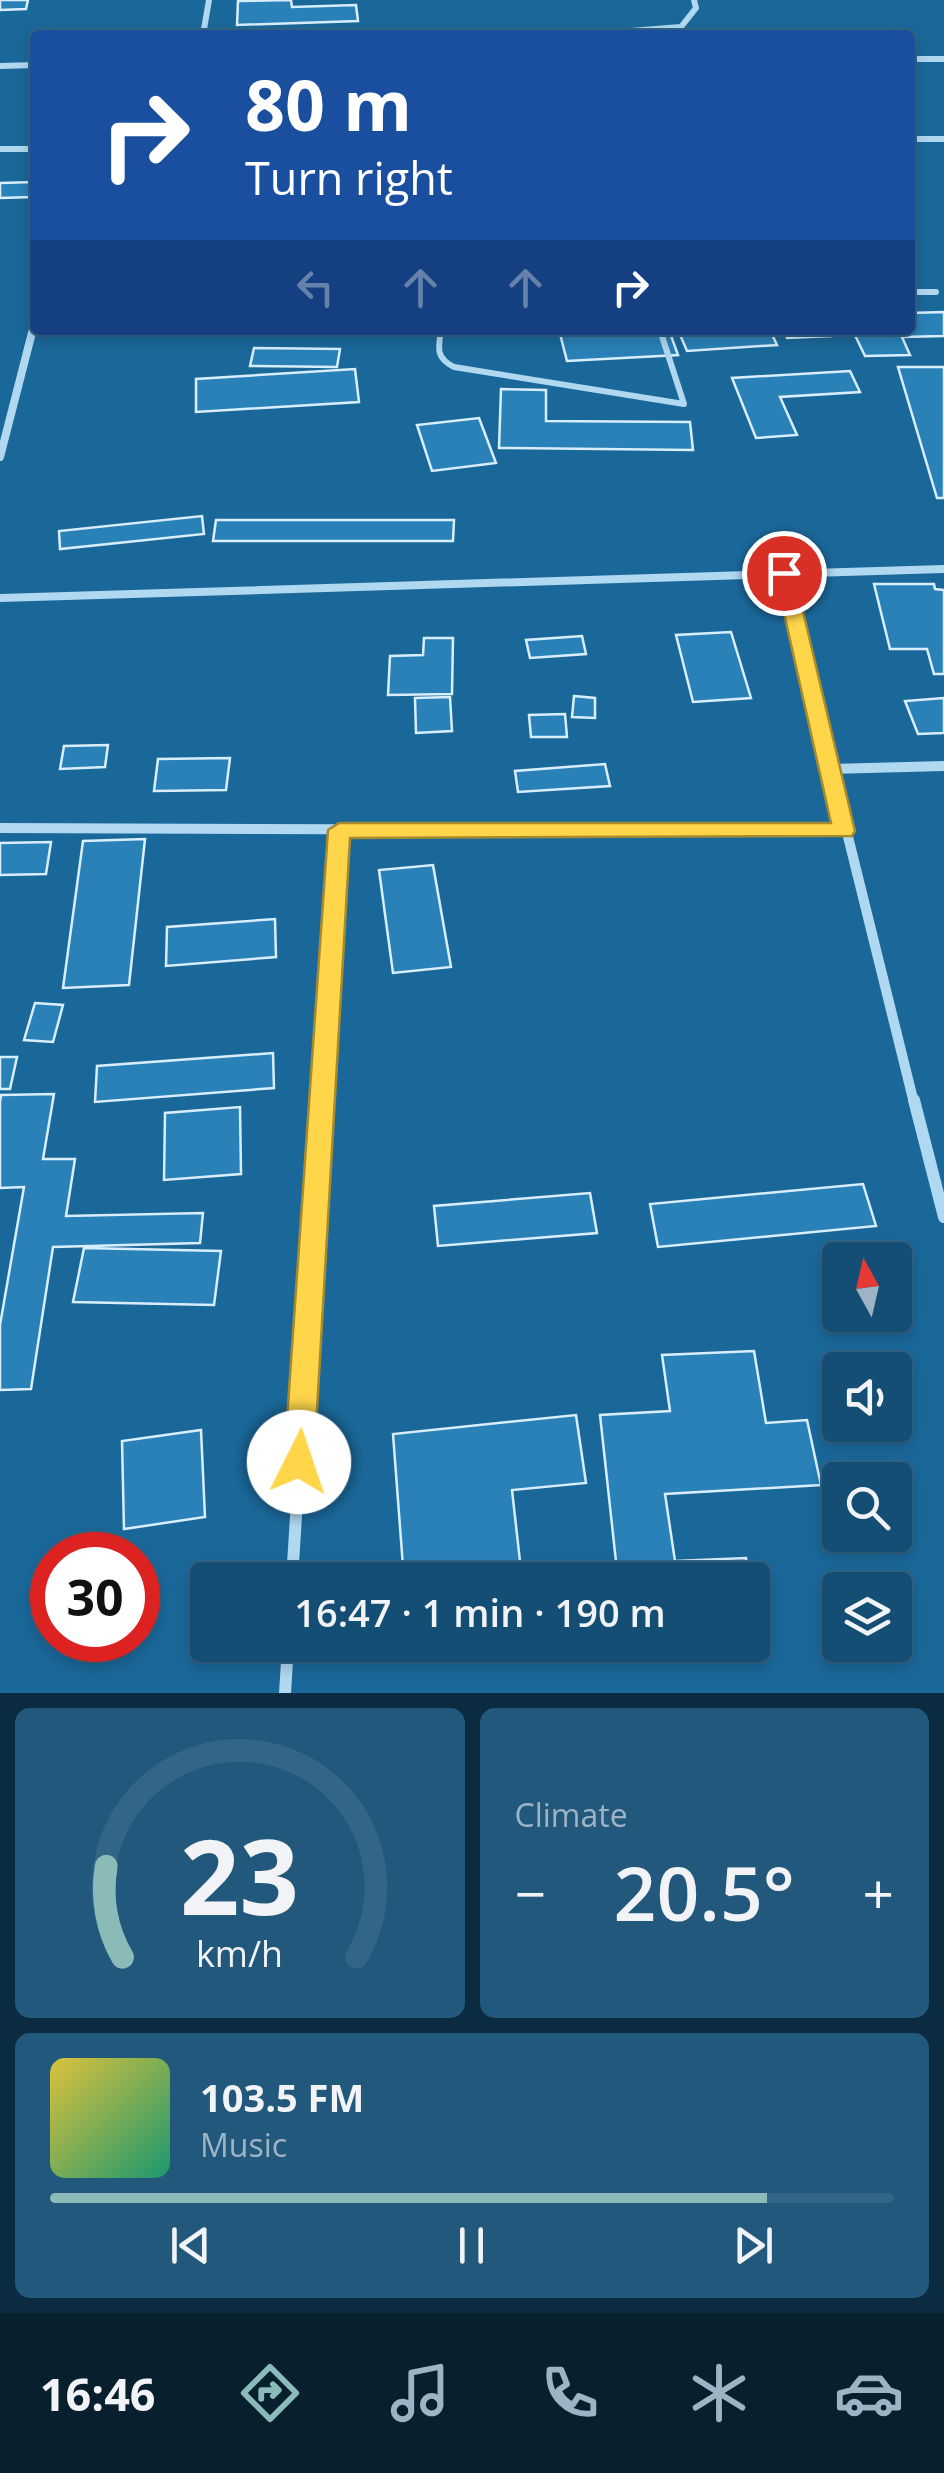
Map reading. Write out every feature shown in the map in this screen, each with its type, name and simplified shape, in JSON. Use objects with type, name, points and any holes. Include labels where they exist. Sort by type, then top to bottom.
[{"type":"street","points":[[204,30],[209,0]]},
{"type":"street","points":[[636,30],[681,26],[696,8],[694,0]]},
{"type":"street","points":[[915,59],[944,58]]},
{"type":"street","points":[[0,66],[30,65]]},
{"type":"street","points":[[915,139],[944,139]]},
{"type":"street","points":[[0,150],[30,149]]},
{"type":"street","points":[[0,457],[32,335]]},
{"type":"street","points":[[0,598],[944,568]]},
{"type":"street","points":[[784,573],[844,831],[944,1216]]},
{"type":"street","points":[[830,770],[944,766]]},
{"type":"street","points":[[0,828],[844,831]]},
{"type":"street","points":[[293,1562],[339,830]]},
{"type":"street","points":[[285,1693],[287,1662]]},
{"type":"lane","points":[[915,292],[936,292]]},
{"type":"lane","points":[[440,335],[438,352],[442,361],[454,366],[684,404],[662,335]]},
{"type":"building","points":[[0,0],[28,0],[26,9],[0,10]]},
{"type":"building","points":[[291,0],[292,7],[356,5],[358,21],[237,25],[238,1]]},
{"type":"building","points":[[30,182],[30,197],[0,198],[0,183]]},
{"type":"building","points":[[944,312],[944,336],[902,337],[910,355],[865,356],[855,335],[915,335],[915,313]]},
{"type":"building","points":[[560,335],[671,335],[678,355],[567,361]]},
{"type":"building","points":[[680,335],[772,335],[777,345],[687,351]]},
{"type":"building","points":[[786,335],[831,336],[787,338]]},
{"type":"building","points":[[254,348],[340,349],[337,367],[250,366]]},
{"type":"building","points":[[898,367],[944,367],[944,498],[937,498]]},
{"type":"building","points":[[355,369],[359,402],[196,412],[196,379]]},
{"type":"building","points":[[850,371],[860,392],[780,397],[797,435],[756,438],[732,378]]},
{"type":"building","points":[[501,389],[546,390],[546,421],[690,422],[693,450],[499,448]]},
{"type":"building","points":[[479,418],[496,463],[432,471],[417,425]]},
{"type":"building","points":[[202,516],[204,534],[60,549],[59,531]]},
{"type":"building","points":[[216,520],[454,520],[453,541],[213,541]]},
{"type":"building","points":[[874,584],[934,584],[935,589],[944,590],[944,674],[934,674],[927,649],[890,649]]},
{"type":"building","points":[[731,632],[751,698],[693,702],[676,635]]},
{"type":"building","points":[[582,636],[586,654],[530,658],[526,640]]},
{"type":"building","points":[[424,638],[453,638],[452,694],[388,695],[390,656],[423,655]]},
{"type":"building","points":[[574,696],[595,698],[595,718],[572,717]]},
{"type":"building","points":[[450,697],[452,731],[416,733],[415,698]]},
{"type":"building","points":[[944,698],[944,733],[918,734],[905,701]]},
{"type":"building","points":[[565,714],[567,737],[531,737],[529,715]]},
{"type":"building","points":[[108,745],[105,767],[60,769],[64,746]]},
{"type":"building","points":[[230,758],[226,790],[154,791],[158,759]]},
{"type":"building","points":[[605,764],[610,786],[518,792],[515,771]]},
{"type":"building","points":[[145,839],[129,985],[63,988],[83,841]]},
{"type":"building","points":[[51,842],[46,874],[0,875],[0,843]]},
{"type":"building","points":[[433,865],[451,967],[393,973],[379,870]]},
{"type":"building","points":[[275,919],[276,957],[166,966],[167,927]]},
{"type":"building","points":[[35,1003],[63,1005],[53,1042],[24,1040]]},
{"type":"building","points":[[273,1053],[274,1088],[95,1102],[97,1066]]},
{"type":"building","points":[[0,1057],[17,1057],[10,1089],[0,1089]]},
{"type":"building","points":[[54,1094],[43,1159],[75,1159],[66,1216],[203,1213],[200,1243],[53,1247],[31,1389],[0,1390],[0,1325],[24,1187],[0,1188],[1,1095]]},
{"type":"building","points":[[240,1107],[241,1174],[164,1180],[165,1113]]},
{"type":"building","points":[[863,1184],[876,1226],[658,1247],[650,1204]]},
{"type":"building","points":[[590,1193],[597,1233],[438,1246],[434,1206]]},
{"type":"building","points":[[84,1248],[221,1251],[214,1305],[73,1302]]},
{"type":"building","points":[[754,1351],[766,1423],[807,1420],[821,1485],[665,1494],[675,1561],[746,1558],[747,1562],[616,1562],[600,1415],[670,1411],[662,1355]]},
{"type":"building","points":[[576,1415],[586,1483],[512,1490],[520,1562],[403,1562],[393,1434]]},
{"type":"building","points":[[201,1430],[205,1517],[124,1529],[122,1441]]},
{"type":"route","points":[[299,1462],[339,830],[844,831],[784,573]]}]
